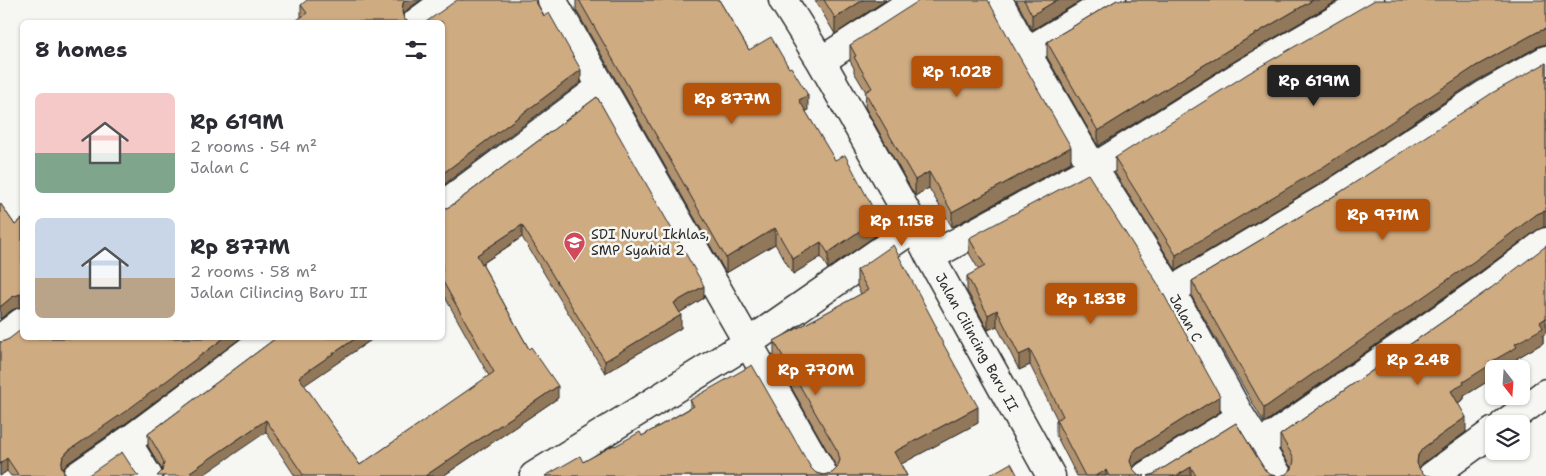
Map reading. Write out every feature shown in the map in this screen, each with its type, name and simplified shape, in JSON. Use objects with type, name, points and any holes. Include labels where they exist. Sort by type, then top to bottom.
[{"type":"street","points":[[420,20],[447,0]]},
{"type":"street","points":[[552,0],[824,476]]},
{"type":"street","name":"Jalan Cilincing Baru II","points":[[783,0],[821,61],[915,227],[1051,476]]},
{"type":"street","points":[[821,61],[915,0]]},
{"type":"street","name":"Jalan C","points":[[998,0],[1093,168],[1171,291],[1241,417],[1278,476]]},
{"type":"street","points":[[1026,52],[1112,0]]},
{"type":"street","points":[[930,256],[1093,168],[1241,75],[1370,0]]},
{"type":"street","points":[[1171,291],[1331,195],[1484,95],[1546,60]]},
{"type":"street","points":[[445,204],[602,87]]},
{"type":"street","points":[[534,476],[748,343],[915,227]]},
{"type":"street","points":[[1260,445],[1474,296],[1546,242]]},
{"type":"street","points":[[0,339],[20,324]]},
{"type":"street","points":[[76,476],[127,442],[263,340]]},
{"type":"street","points":[[1516,415],[1546,393]]},
{"type":"street","points":[[1146,476],[1241,417]]},
{"type":"street","points":[[1432,476],[1485,438]]},
{"type":"street","points":[[127,442],[148,476]]},
{"type":"building","points":[[307,0],[405,0],[402,12],[406,20],[297,20],[307,13],[301,5]]},
{"type":"building","points":[[457,0],[535,0],[544,16],[549,13],[581,70],[445,172],[445,20],[429,20]]},
{"type":"building","points":[[579,0],[719,0],[749,50],[771,37],[808,95],[799,100],[835,160],[845,155],[878,218],[828,253],[821,242],[793,259],[775,228],[726,258]]},
{"type":"building","points":[[824,0],[863,0],[835,18]]},
{"type":"building","points":[[920,0],[988,0],[1071,147],[952,212],[929,172],[915,180],[865,92],[872,88],[854,57],[856,56],[850,45]]},
{"type":"building","points":[[1024,0],[1057,0],[1032,15]]},
{"type":"building","points":[[1117,0],[1313,0],[1098,131],[1047,42]]},
{"type":"building","points":[[1375,0],[1546,0],[1546,29],[1539,31],[1476,66],[1323,167],[1176,255],[1115,158],[1249,73]]},
{"type":"building","points":[[1546,63],[1546,212],[1537,214],[1473,262],[1264,408],[1192,281],[1339,193],[1492,93]]},
{"type":"building","points":[[597,97],[704,286],[674,303],[681,315],[605,361],[522,225],[477,255],[529,349],[531,347],[558,386],[425,476],[304,476],[266,420],[190,472],[193,476],[157,476],[162,471],[164,463],[148,434],[273,340],[353,340],[299,377],[360,465],[494,372],[445,285],[445,209]]},
{"type":"building","points":[[1088,174],[1158,284],[1220,396],[1137,448],[1132,454],[1130,461],[1133,469],[1139,475],[1145,476],[1109,476],[1106,470],[1095,476],[1085,476],[1056,420],[1063,416],[1030,350],[1019,355],[997,310],[988,315],[967,276],[985,266],[969,238]]},
{"type":"building","points":[[0,203],[15,225],[20,221],[20,294],[12,297],[0,307]]},
{"type":"building","points":[[893,245],[937,328],[935,329],[978,407],[894,452],[907,476],[545,476],[580,456],[583,462],[640,432],[642,436],[694,406],[690,400],[752,365],[811,468],[816,473],[823,475],[832,473],[837,468],[840,460],[838,452],[774,341],[868,290],[857,270]]},
{"type":"building","points":[[1546,246],[1546,318],[1540,322],[1543,328],[1515,344],[1517,347],[1494,360],[1485,360],[1485,368],[1451,391],[1466,417],[1423,448],[1418,455],[1417,463],[1420,470],[1425,475],[1431,476],[1280,476],[1292,469],[1294,460],[1280,435],[1491,288]]},
{"type":"building","points":[[20,331],[20,340],[221,340],[126,411],[68,451],[63,457],[61,465],[64,473],[68,476],[19,476],[7,458],[0,464],[0,342],[9,339]]},
{"type":"building","points":[[1236,423],[1265,470],[1271,475],[1277,476],[1196,476],[1191,467],[1176,476],[1148,476],[1154,474]]},
{"type":"building","points":[[122,452],[139,476],[87,476]]},
{"type":"building","points":[[1011,463],[1018,476],[988,476]]},
{"type":"place","name":"SDI Nurul Ikhlas, SMP Syahid 2","points":[[575,261]]}]
